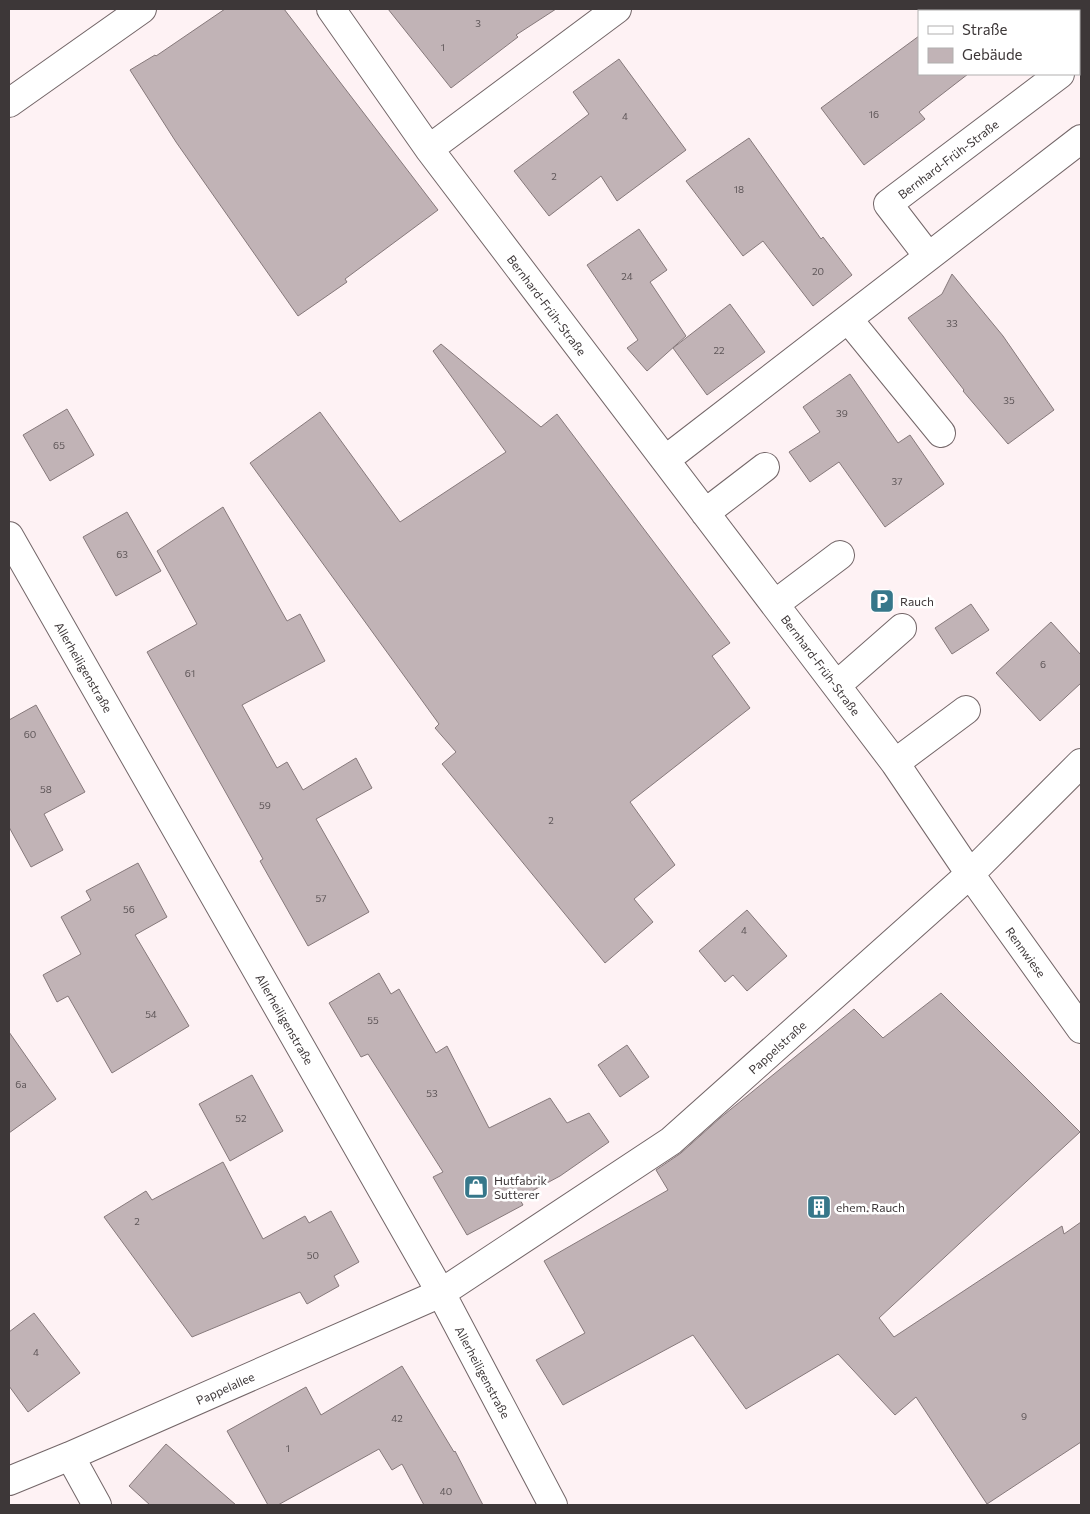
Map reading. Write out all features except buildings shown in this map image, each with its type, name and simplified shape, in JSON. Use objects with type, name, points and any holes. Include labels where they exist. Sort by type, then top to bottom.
[{"type":"street","points":[[9,103],[142,9]]},
{"type":"street","name":"Bernhard-Früh-Straße","points":[[331,9],[429,149],[895,763],[970,874]]},
{"type":"street","points":[[429,149],[617,9]]},
{"type":"street","name":"Bernhard-Früh-Straße","points":[[928,256],[888,204],[1059,75]]},
{"type":"street","points":[[665,460],[1081,138]]},
{"type":"street","points":[[848,319],[941,433]]},
{"type":"street","points":[[705,513],[765,467]]},
{"type":"street","name":"Allerheiligenstraße","points":[[9,536],[441,1292],[553,1505]]},
{"type":"street","points":[[775,604],[840,555]]},
{"type":"street","points":[[837,685],[902,628]]},
{"type":"street","points":[[895,763],[966,710]]},
{"type":"street","name":"Pappelstraße","points":[[441,1292],[672,1141],[970,874],[1081,763]]},
{"type":"street","name":"Rennwiese","points":[[970,874],[1081,1029]]},
{"type":"street","name":"Pappelallee","points":[[9,1481],[70,1456],[441,1292]]},
{"type":"street","points":[[70,1456],[97,1505]]},
{"type":"place","name":"Rauch","points":[[882,601]]},
{"type":"place","name":"Hutfabrik Sutterer","points":[[476,1187]]},
{"type":"place","name":"ehem. Rauch","points":[[819,1207]]}]
